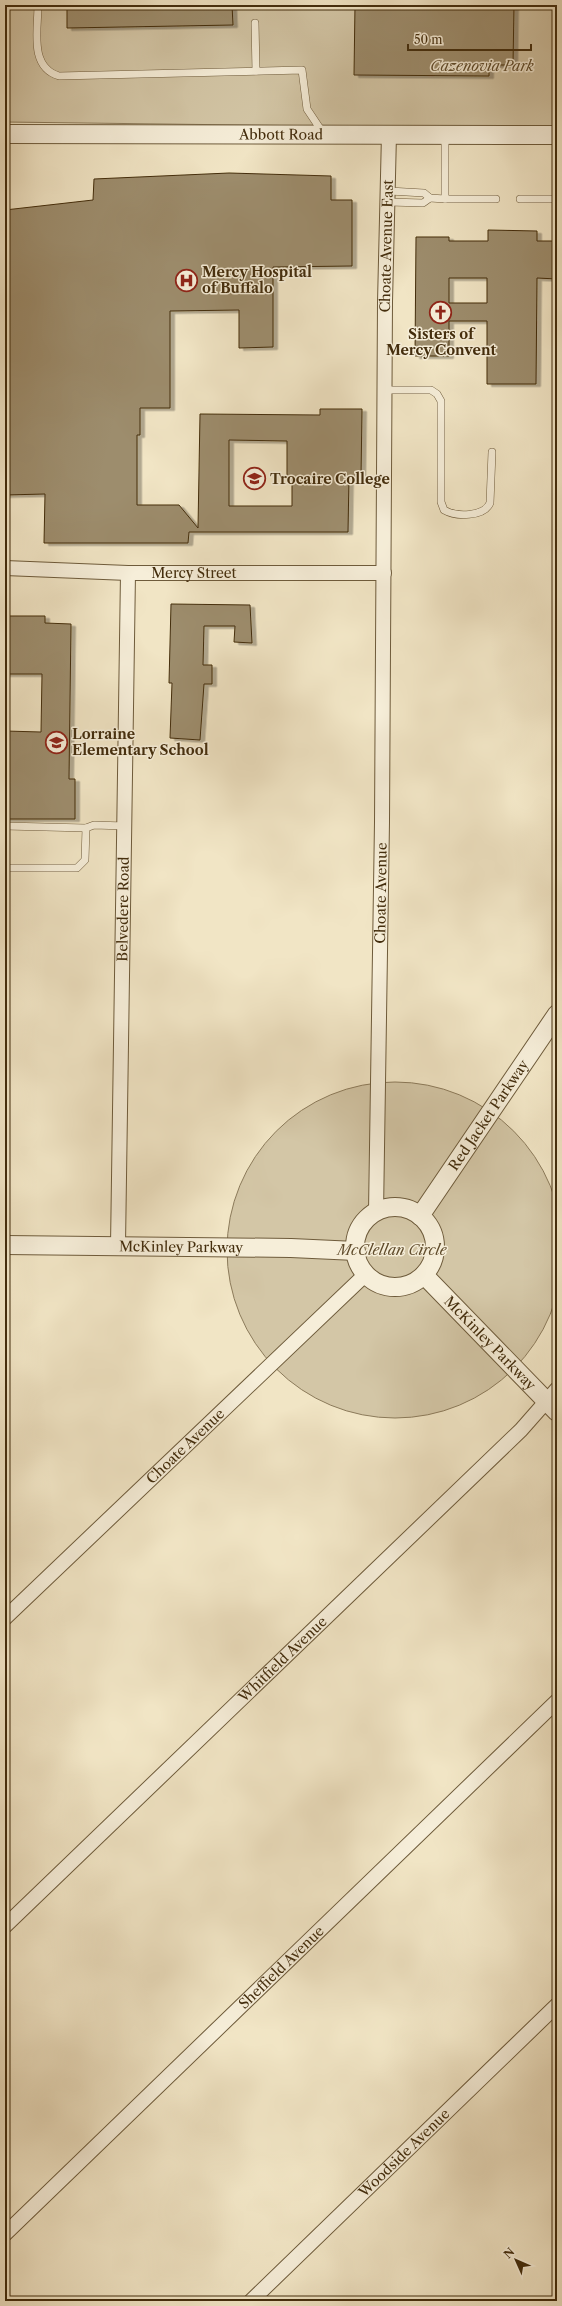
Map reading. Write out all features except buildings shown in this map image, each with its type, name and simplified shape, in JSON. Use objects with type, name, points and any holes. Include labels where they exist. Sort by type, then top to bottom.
[{"type":"street","name":"Abbott Road","points":[[5,134],[389,134],[445,136],[557,135]]},
{"type":"street","name":"Choate Avenue East","points":[[384,573],[385,302],[389,197],[389,134]]},
{"type":"street","name":"Mercy Street","points":[[5,568],[128,573],[384,573]]},
{"type":"street","name":"Belvedere Road","points":[[118,1245],[128,573]]},
{"type":"street","name":"Choate Avenue","points":[[376,1213],[384,573]]},
{"type":"street","name":"Red Jacket Parkway","points":[[420,1216],[557,1014]]},
{"type":"street","points":[[401,1208],[420,1216],[431,1229],[435,1243],[433,1260],[424,1275],[413,1283],[395,1287],[381,1284],[366,1274],[359,1263],[356,1251],[359,1232],[366,1221],[376,1213],[386,1209],[401,1208]]},
{"type":"street","name":"McKinley Parkway","points":[[5,1245],[304,1248],[356,1251]]},
{"type":"street","name":"Choate Avenue","points":[[5,1618],[366,1274]]},
{"type":"street","name":"McKinley Parkway","points":[[424,1275],[554,1401]]},
{"type":"street","name":"Whitfield Avenue","points":[[5,1926],[521,1430],[554,1401]]},
{"type":"street","name":"Sheffield Avenue","points":[[5,2234],[557,1701]]},
{"type":"street","name":"Woodside Avenue","points":[[251,2301],[557,2005]]},
{"type":"lane","points":[[38,5],[38,57],[51,74],[59,76],[302,70],[307,110],[324,135]]},
{"type":"lane","points":[[255,22],[256,71]]},
{"type":"lane","points":[[445,136],[445,199]]},
{"type":"lane","points":[[389,197],[424,193],[430,198],[496,199]]},
{"type":"lane","points":[[389,197],[423,203],[430,198]]},
{"type":"lane","points":[[520,199],[557,199]]},
{"type":"lane","points":[[385,390],[431,390],[438,394],[441,401],[441,502],[444,510],[450,514],[483,513],[488,509],[490,503],[492,452]]},
{"type":"lane","points":[[5,826],[86,828],[94,825],[125,826]]},
{"type":"lane","points":[[5,868],[77,868],[85,860],[86,828]]},
{"type":"green space","name":"Cazenovia Park","points":[[5,5],[557,5],[557,129],[5,122]]},
{"type":"green space","name":"McClellan Circle","points":[[395,1082],[411,1083],[444,1090],[474,1102],[501,1120],[525,1144],[543,1171],[550,1186],[559,1217],[563,1250],[562,1266],[555,1299],[543,1329],[525,1356],[501,1380],[474,1398],[459,1405],[428,1414],[395,1418],[379,1417],[346,1410],[316,1398],[289,1380],[265,1356],[247,1329],[240,1314],[231,1283],[227,1250],[228,1234],[235,1201],[247,1171],[265,1144],[289,1120],[316,1102],[331,1095],[362,1086]]},
{"type":"place","name":"Mercy Hospital of Buffalo","points":[[187,280]]},
{"type":"place","name":"Sisters of Mercy Convent","points":[[441,312]]},
{"type":"place","name":"Trocaire College","points":[[254,479]]},
{"type":"place","name":"Lorraine Elementary School","points":[[57,742]]}]
